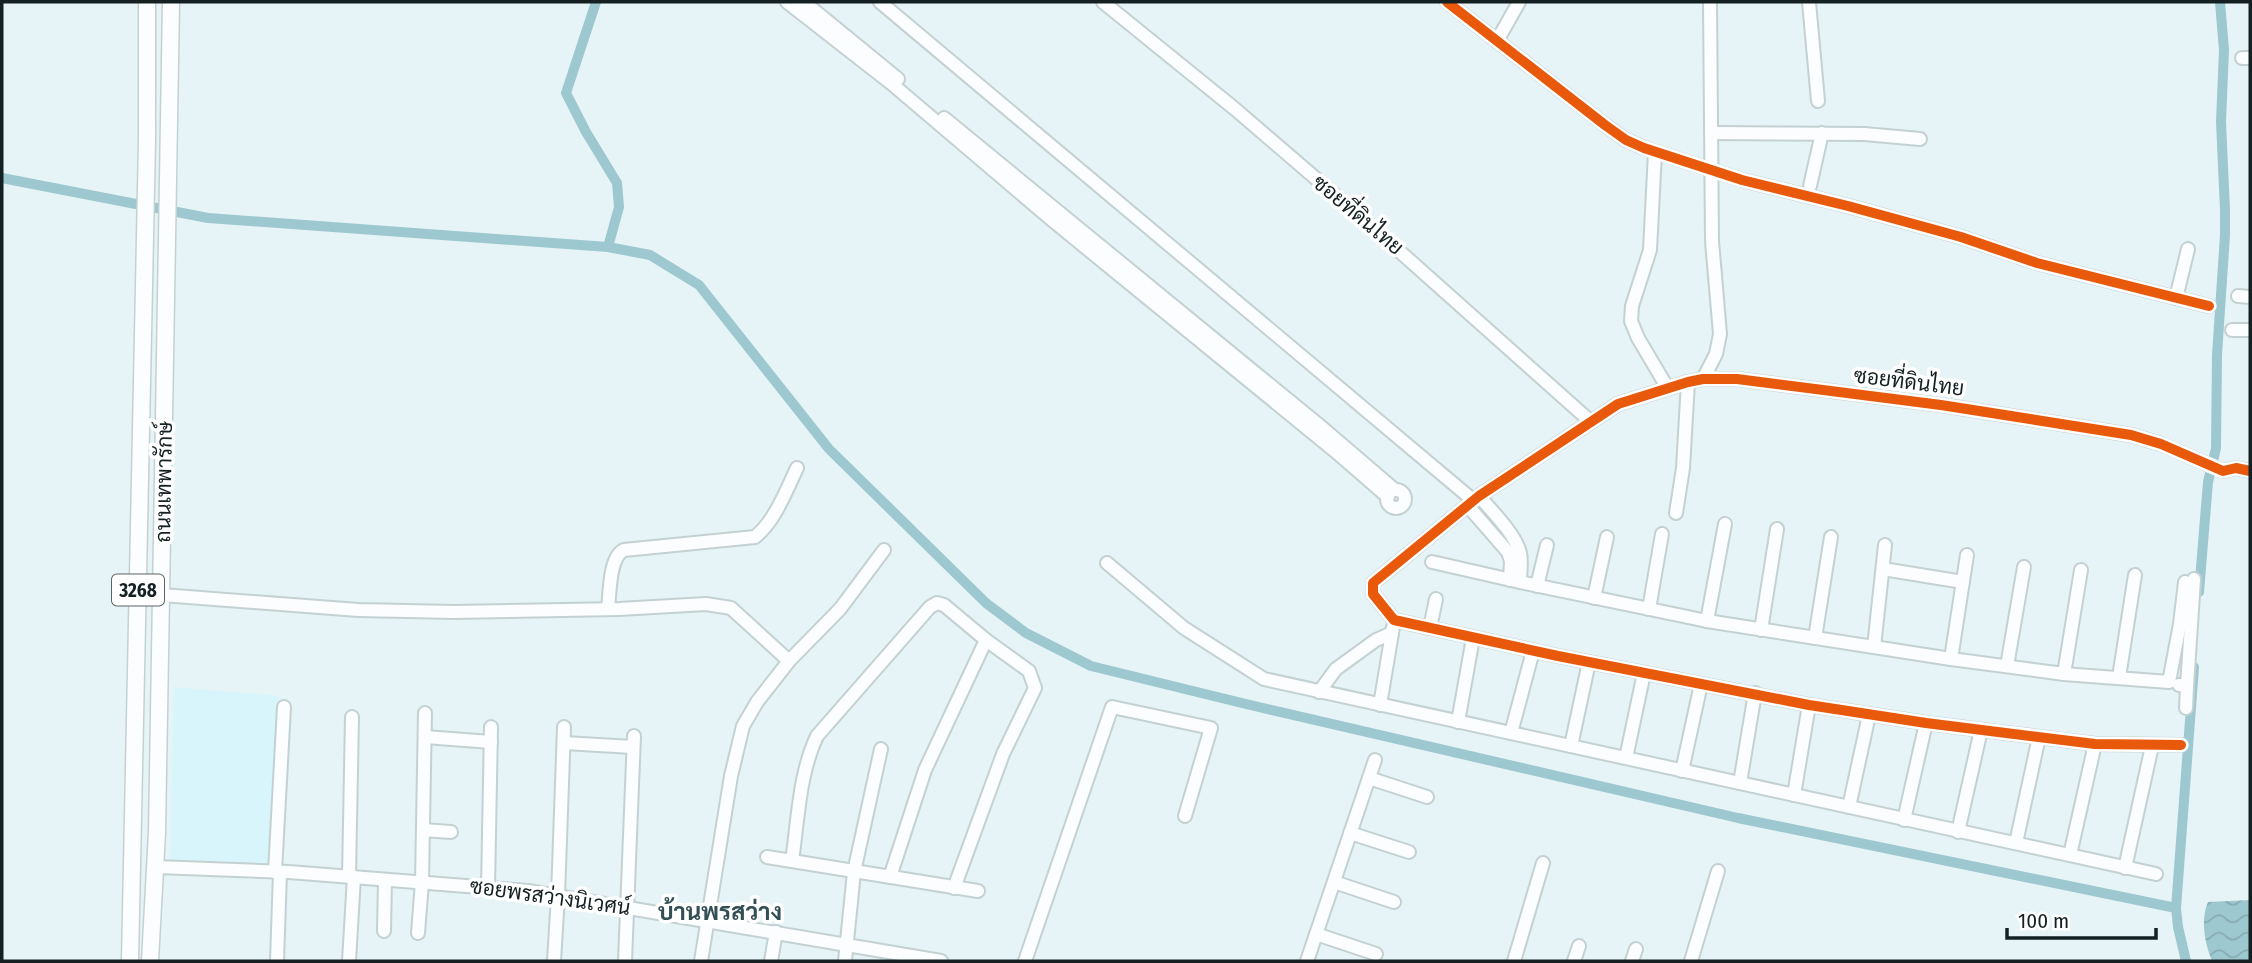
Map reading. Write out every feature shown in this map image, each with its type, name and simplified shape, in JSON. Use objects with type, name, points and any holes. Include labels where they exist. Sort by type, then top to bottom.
[{"type":"main road","name":"ถนนเทพารักษ์","points":[[130,961],[148,2]]},
{"type":"main road","name":"ถนนเทพารักษ์","points":[[150,961],[156,867],[162,595],[171,2]]},
{"type":"street","points":[[787,2],[923,105]]},
{"type":"street","points":[[804,2],[923,105],[1391,494]]},
{"type":"street","points":[[880,2],[1474,501],[1505,539],[1519,548],[1521,556],[1515,581]]},
{"type":"street","name":"ซอยที่ดินไทย","points":[[1103,2],[1370,225],[1590,421],[1618,404],[1667,387],[1703,379],[1737,379],[1941,405],[2108,431],[2149,440],[2223,471],[2236,468],[2250,471]]},
{"type":"street","points":[[1447,2],[1605,125],[1626,139],[1655,152],[1711,170],[1961,237],[2037,263],[2209,306]]},
{"type":"street","points":[[1497,41],[1519,2]]},
{"type":"street","points":[[1703,379],[1716,354],[1720,334],[1712,241],[1710,2]]},
{"type":"street","points":[[1809,2],[1818,101]]},
{"type":"street","points":[[1711,133],[1864,134],[1920,139]]},
{"type":"street","points":[[1810,186],[1822,133]]},
{"type":"street","points":[[1655,152],[1650,250],[1632,306],[1632,321],[1638,338],[1667,387]]},
{"type":"street","points":[[2176,298],[2188,249]]},
{"type":"street","points":[[2232,330],[2250,330]]},
{"type":"street","points":[[1676,513],[1683,468],[1688,382]]},
{"type":"street","points":[[1380,705],[1393,627],[1373,594],[1373,583],[1474,501],[1590,421]]},
{"type":"street","points":[[608,608],[618,552],[755,537],[779,505],[797,468]]},
{"type":"street","points":[[1707,621],[1725,524]]},
{"type":"street","points":[[1761,630],[1777,529]]},
{"type":"street","points":[[1649,609],[1662,534]]},
{"type":"street","points":[[1594,598],[1607,537]]},
{"type":"street","points":[[1815,638],[1831,537]]},
{"type":"street","points":[[1537,586],[1547,545]]},
{"type":"street","points":[[1874,647],[1885,545]]},
{"type":"street","points":[[701,961],[743,726],[757,702],[789,661],[840,609],[884,550]]},
{"type":"street","points":[[1951,659],[1967,555]]},
{"type":"street","points":[[1432,562],[1594,598],[1761,630],[2064,674],[2119,677],[2187,686]]},
{"type":"street","points":[[1108,563],[1184,628],[1264,679],[2156,874]]},
{"type":"street","points":[[2007,666],[2024,567]]},
{"type":"street","points":[[1883,569],[1963,582]]},
{"type":"street","points":[[2064,674],[2081,570]]},
{"type":"street","points":[[2119,677],[2135,575]]},
{"type":"street","points":[[2169,682],[2190,581],[2186,708]]},
{"type":"street","points":[[162,595],[358,610],[453,612],[706,604],[731,608],[789,661]]},
{"type":"street","points":[[1430,628],[1436,599]]},
{"type":"street","points":[[792,861],[803,778],[810,750],[817,736],[930,607],[937,603],[944,605],[1029,671],[1035,688],[1003,754],[954,888]]},
{"type":"street","points":[[1319,692],[1336,669],[1393,627],[1430,628],[1588,662],[1869,715],[2095,744],[2181,745]]},
{"type":"street","points":[[1458,722],[1473,638]]},
{"type":"street","points":[[890,877],[925,770],[986,640]]},
{"type":"street","points":[[1511,733],[1533,651]]},
{"type":"street","points":[[1571,746],[1588,662]]},
{"type":"street","points":[[1626,758],[1644,673]]},
{"type":"street","points":[[1682,771],[1702,684]]},
{"type":"street","points":[[1740,783],[1755,693]]},
{"type":"street","points":[[1794,795],[1809,705]]},
{"type":"street","points":[[1025,961],[1112,707],[1211,729],[1185,817]]},
{"type":"street","points":[[277,961],[284,708]]},
{"type":"street","points":[[418,933],[422,882],[425,713]]},
{"type":"street","points":[[1849,807],[1869,715]]},
{"type":"street","points":[[349,961],[352,717]]},
{"type":"street","points":[[1904,820],[1926,723]]},
{"type":"street","points":[[488,888],[491,727]]},
{"type":"street","points":[[554,961],[564,727]]},
{"type":"street","points":[[1958,832],[1981,730]]},
{"type":"street","points":[[425,737],[491,742]]},
{"type":"street","points":[[2016,843],[2039,737]]},
{"type":"street","points":[[564,743],[634,741],[625,961]]},
{"type":"street","points":[[2070,855],[2095,744]]},
{"type":"street","points":[[2125,867],[2152,746]]},
{"type":"street","points":[[845,961],[854,872],[881,749]]},
{"type":"street","points":[[1307,961],[1375,760]]},
{"type":"street","points":[[1369,778],[1427,797]]},
{"type":"street","points":[[423,830],[451,832]]},
{"type":"street","points":[[1350,834],[1409,852]]},
{"type":"street","points":[[767,857],[978,891]]},
{"type":"street","points":[[1514,961],[1543,863]]},
{"type":"street","name":"ซอยพรสว่างนิเวศน์","points":[[156,867],[422,882],[558,896],[941,961]]},
{"type":"street","points":[[1691,961],[1718,871]]},
{"type":"street","points":[[384,931],[385,880]]},
{"type":"street","points":[[1334,882],[1394,902]]},
{"type":"street","points":[[771,961],[776,932]]},
{"type":"street","points":[[1316,934],[1376,954]]},
{"type":"street","points":[[1574,961],[1578,946]]},
{"type":"shaded area","points":[[174,687],[279,696],[274,864],[170,861]]},
{"type":"water","points":[[2250,900],[2250,961],[2212,961],[2204,932],[2204,916],[2208,902]]},
{"type":"waterway","points":[[596,2],[566,93],[617,183],[619,207],[608,247]]},
{"type":"waterway","points":[[2199,592],[2208,482],[2216,448],[2217,355],[2225,235],[2221,122],[2224,50],[2220,2]]},
{"type":"waterway","points":[[2,178],[208,218],[608,247],[650,255],[699,285],[829,449],[986,603],[1026,633],[1091,666],[1738,818],[2176,908]]},
{"type":"waterway","points":[[2186,961],[2176,908],[2194,667]]},
{"type":"cycle path","points":[[1447,2],[1605,125],[1626,140],[1644,148],[1742,180],[1961,237],[2037,263],[2209,306]]},
{"type":"cycle path","points":[[2181,745],[2095,744],[1926,723],[1809,705],[1558,656],[1394,620],[1373,594],[1373,583],[1479,496],[1618,404],[1703,379],[1737,379],[1941,405],[2131,435],[2161,444],[2223,471],[2236,468],[2250,471]]},
{"type":"district","name":"บ้านพรสว่าง","points":[[720,912]]}]
